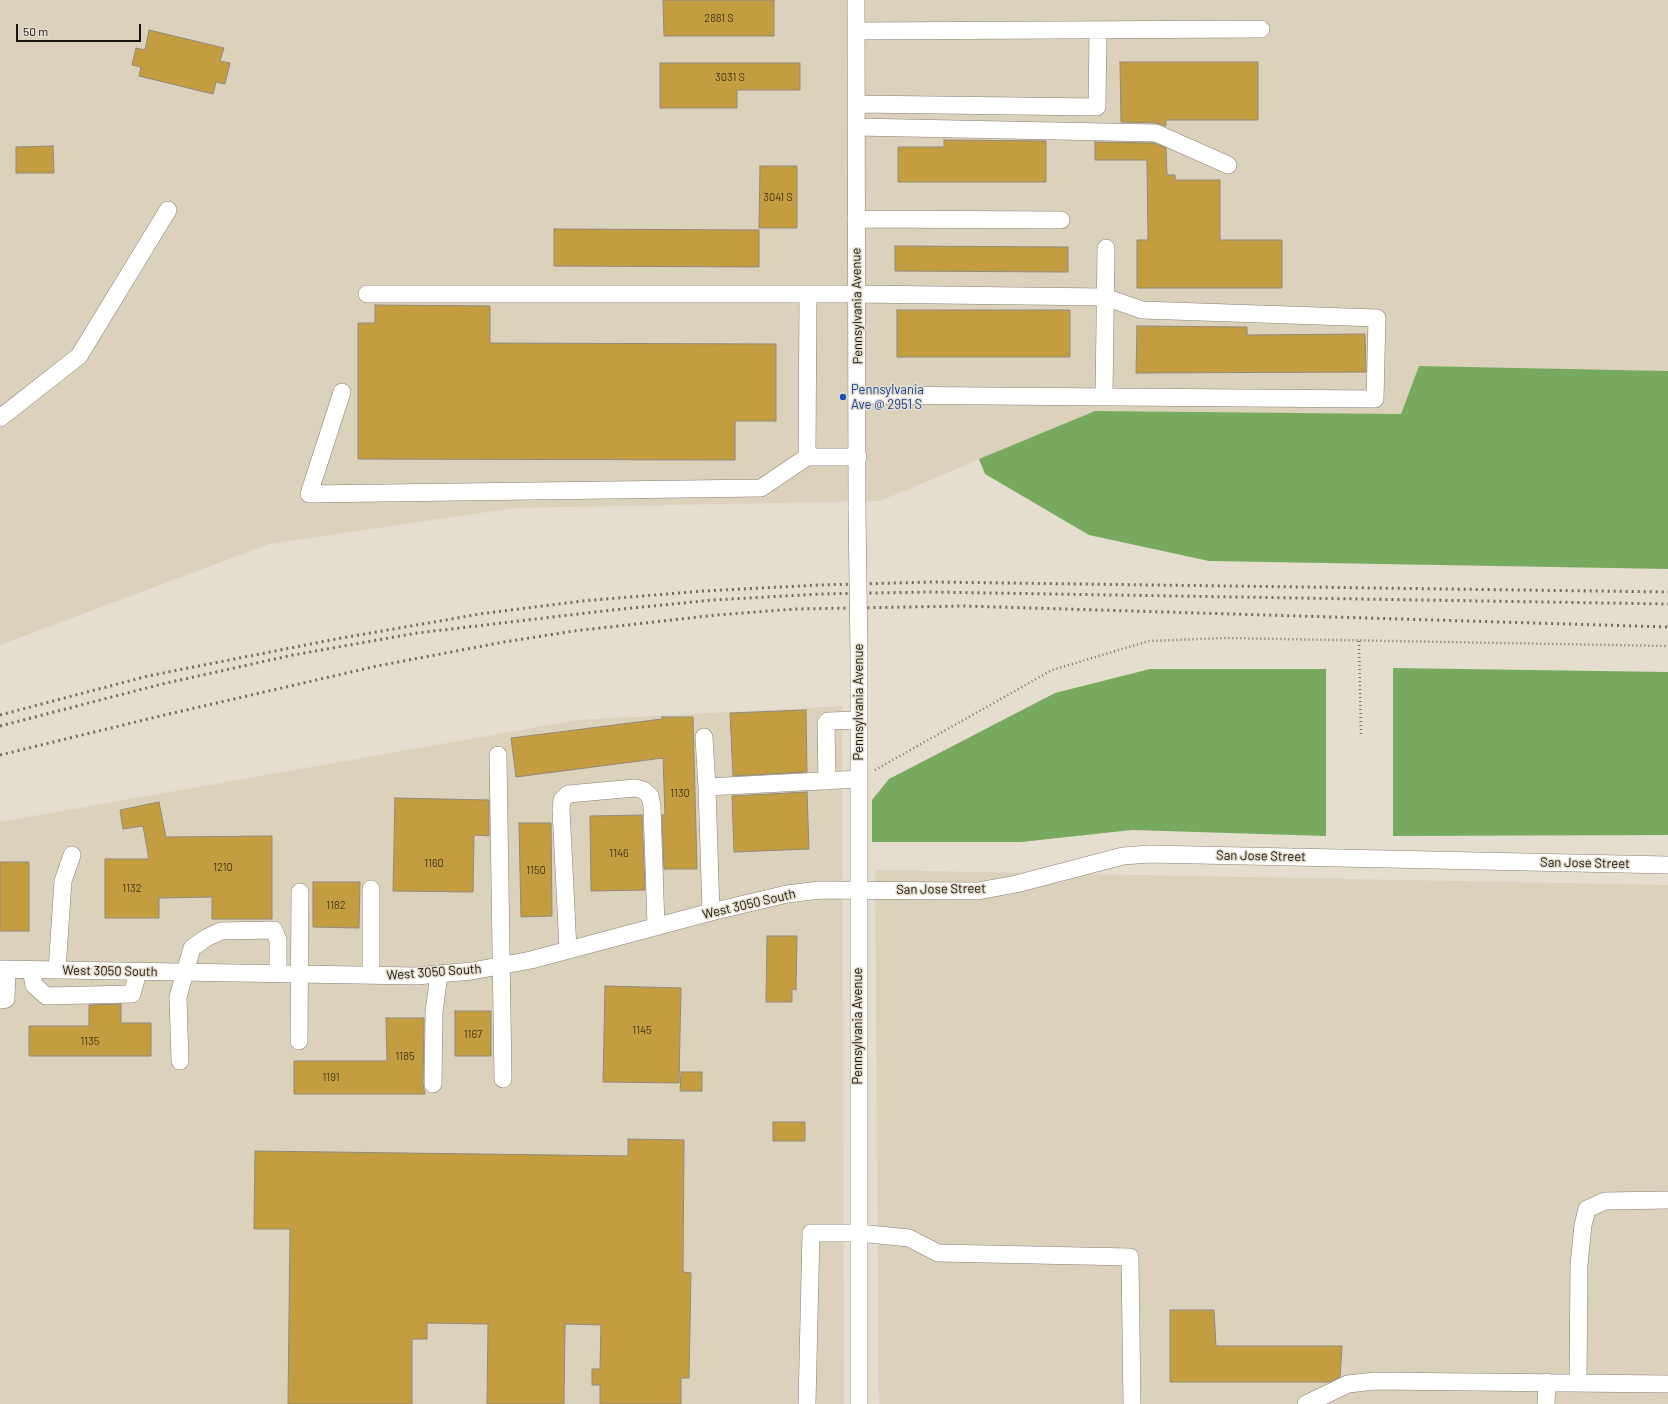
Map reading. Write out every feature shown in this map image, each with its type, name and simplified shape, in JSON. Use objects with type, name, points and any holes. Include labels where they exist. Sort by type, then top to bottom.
[{"type":"street","name":"Pennsylvania Avenue","points":[[856,0],[856,294],[859,654],[859,1404]]},
{"type":"street","points":[[856,31],[1261,29]]},
{"type":"street","points":[[856,104],[1097,107],[1098,30]]},
{"type":"street","points":[[856,127],[1156,133],[1228,165]]},
{"type":"street","points":[[0,418],[79,356],[168,210]]},
{"type":"street","points":[[856,219],[1061,220]]},
{"type":"street","points":[[1104,397],[1106,248]]},
{"type":"street","points":[[367,294],[856,294],[1105,297],[1142,310],[1377,318],[1375,399],[858,395]]},
{"type":"street","points":[[807,457],[808,294]]},
{"type":"street","points":[[342,392],[309,494],[761,488],[807,457],[858,457]]},
{"type":"street","points":[[827,781],[826,723],[828,721],[858,720]]},
{"type":"street","points":[[704,737],[711,912]]},
{"type":"street","points":[[498,754],[503,1079]]},
{"type":"street","points":[[707,788],[858,779]]},
{"type":"street","points":[[568,950],[561,809],[562,800],[568,794],[635,788],[643,790],[650,796],[652,806],[656,927]]},
{"type":"street","name":"San Jose Street","points":[[858,890],[978,891],[1016,884],[1124,856],[1150,854],[1668,865]]},
{"type":"street","points":[[57,970],[63,881],[72,855]]},
{"type":"street","points":[[371,889],[371,975]]},
{"type":"street","name":"West 3050 South","points":[[4,969],[371,975],[472,972],[568,950],[711,912],[787,894],[820,890],[858,890]]},
{"type":"street","points":[[299,1041],[300,892]]},
{"type":"street","points":[[180,1061],[178,998],[184,972],[192,948],[221,931],[274,930],[278,940],[278,974]]},
{"type":"street","points":[[0,1000],[6,999],[4,969]]},
{"type":"street","points":[[32,970],[34,985],[46,996],[132,994],[138,972]]},
{"type":"street","points":[[434,1084],[434,1012],[438,974]]},
{"type":"street","points":[[1578,1383],[1579,1265],[1583,1225],[1587,1209],[1605,1201],[1668,1200]]},
{"type":"street","points":[[807,1404],[811,1233],[859,1233],[909,1238],[938,1253],[1130,1257],[1132,1404]]},
{"type":"street","points":[[1306,1404],[1348,1384],[1375,1381],[1668,1384]]},
{"type":"street","points":[[1546,1404],[1547,1382]]},
{"type":"path","points":[[858,779],[1052,670],[1149,641],[1225,638],[1668,646]]},
{"type":"path","points":[[1359,641],[1361,735]]},
{"type":"shaded area","points":[[0,0],[1668,0],[1668,371],[1419,366],[1401,414],[1095,411],[880,501],[514,508],[269,544],[0,645]]},
{"type":"shaded area","points":[[842,706],[844,1404],[0,1404],[0,822],[578,720]]},
{"type":"shaded area","points":[[875,870],[1668,885],[1668,1404],[879,1404]]},
{"type":"green space","points":[[1419,366],[1668,371],[1668,569],[1209,561],[1089,535],[985,474],[979,459],[1095,411],[1401,414]]},
{"type":"green space","points":[[1393,668],[1668,672],[1668,835],[1393,836]]},
{"type":"green space","points":[[1150,669],[1326,669],[1326,836],[1132,830],[1021,842],[872,842],[872,800],[889,779],[1055,693]]},
{"type":"building","points":[[663,0],[774,0],[774,36],[664,36]]},
{"type":"building","points":[[149,30],[224,48],[220,61],[230,63],[225,84],[216,82],[213,94],[139,76],[141,67],[132,65],[136,48],[145,50]]},
{"type":"building","points":[[1120,62],[1258,62],[1258,120],[1166,120],[1166,126],[1156,123],[1121,122]]},
{"type":"building","points":[[660,63],[800,63],[800,90],[737,90],[737,108],[660,108]]},
{"type":"building","points":[[944,140],[1046,141],[1046,182],[898,182],[898,147],[944,147]]},
{"type":"building","points":[[1095,142],[1154,143],[1166,148],[1167,175],[1175,175],[1175,180],[1220,180],[1220,240],[1282,240],[1282,288],[1137,288],[1137,240],[1148,240],[1147,160],[1095,160]]},
{"type":"building","points":[[53,146],[54,173],[16,173],[16,147]]},
{"type":"building","points":[[760,166],[797,166],[797,228],[759,228]]},
{"type":"building","points":[[554,229],[759,230],[759,267],[554,266]]},
{"type":"building","points":[[895,246],[1068,247],[1068,272],[895,271]]},
{"type":"building","points":[[375,305],[490,306],[490,343],[776,344],[776,421],[735,421],[735,460],[358,459],[358,323],[375,323]]},
{"type":"building","points":[[897,310],[1070,310],[1070,357],[897,357]]},
{"type":"building","points":[[1137,326],[1247,327],[1247,335],[1365,334],[1366,372],[1136,373]]},
{"type":"building","points":[[806,710],[807,772],[733,776],[730,713]]},
{"type":"building","points":[[662,717],[693,717],[697,869],[664,869],[662,815],[665,815],[663,758],[516,777],[511,738],[662,719]]},
{"type":"building","points":[[807,792],[809,849],[734,852],[732,796]]},
{"type":"building","points":[[395,798],[489,800],[489,836],[474,835],[473,892],[393,891]]},
{"type":"building","points":[[159,802],[166,837],[272,836],[272,919],[212,919],[212,897],[159,898],[159,918],[105,918],[105,859],[149,859],[143,826],[123,829],[120,810]]},
{"type":"building","points":[[642,815],[645,890],[591,891],[590,816]]},
{"type":"building","points":[[519,823],[551,823],[552,916],[521,917]]},
{"type":"building","points":[[0,862],[29,862],[29,931],[0,931]]},
{"type":"building","points":[[313,882],[360,882],[359,928],[313,927]]},
{"type":"building","points":[[767,936],[797,936],[796,990],[792,989],[792,1002],[766,1002]]},
{"type":"building","points":[[605,986],[681,988],[679,1083],[603,1082]]},
{"type":"building","points":[[121,1004],[121,1023],[151,1023],[151,1056],[29,1056],[29,1026],[89,1026],[89,1005]]},
{"type":"building","points":[[455,1011],[491,1011],[491,1056],[455,1056]]},
{"type":"building","points":[[386,1018],[424,1018],[423,1084],[425,1094],[294,1094],[294,1061],[387,1061]]},
{"type":"building","points":[[681,1072],[702,1072],[702,1091],[680,1091]]},
{"type":"building","points":[[773,1122],[805,1122],[805,1141],[773,1141]]},
{"type":"building","points":[[628,1139],[684,1140],[683,1272],[691,1273],[689,1378],[681,1378],[681,1404],[600,1404],[600,1385],[592,1385],[592,1369],[600,1369],[601,1325],[565,1324],[564,1404],[487,1404],[488,1324],[427,1323],[427,1339],[412,1339],[412,1404],[288,1404],[290,1229],[254,1229],[255,1151],[628,1156]]},
{"type":"building","points":[[1170,1310],[1214,1310],[1216,1346],[1342,1346],[1340,1377],[1330,1382],[1170,1382]]},
{"type":"railway","points":[[0,715],[148,676],[336,639],[480,614],[582,601],[703,591],[819,585],[934,582],[1668,592]]},
{"type":"railway","points":[[0,726],[162,684],[293,655],[417,633],[612,610],[713,600],[820,594],[928,592],[1668,604]]},
{"type":"railway","points":[[0,755],[377,666],[504,642],[574,631],[716,615],[795,609],[964,606],[1668,627]]},
{"type":"place","name":"Pennsylvania Ave @ 2951 S","points":[[843,397]]}]
